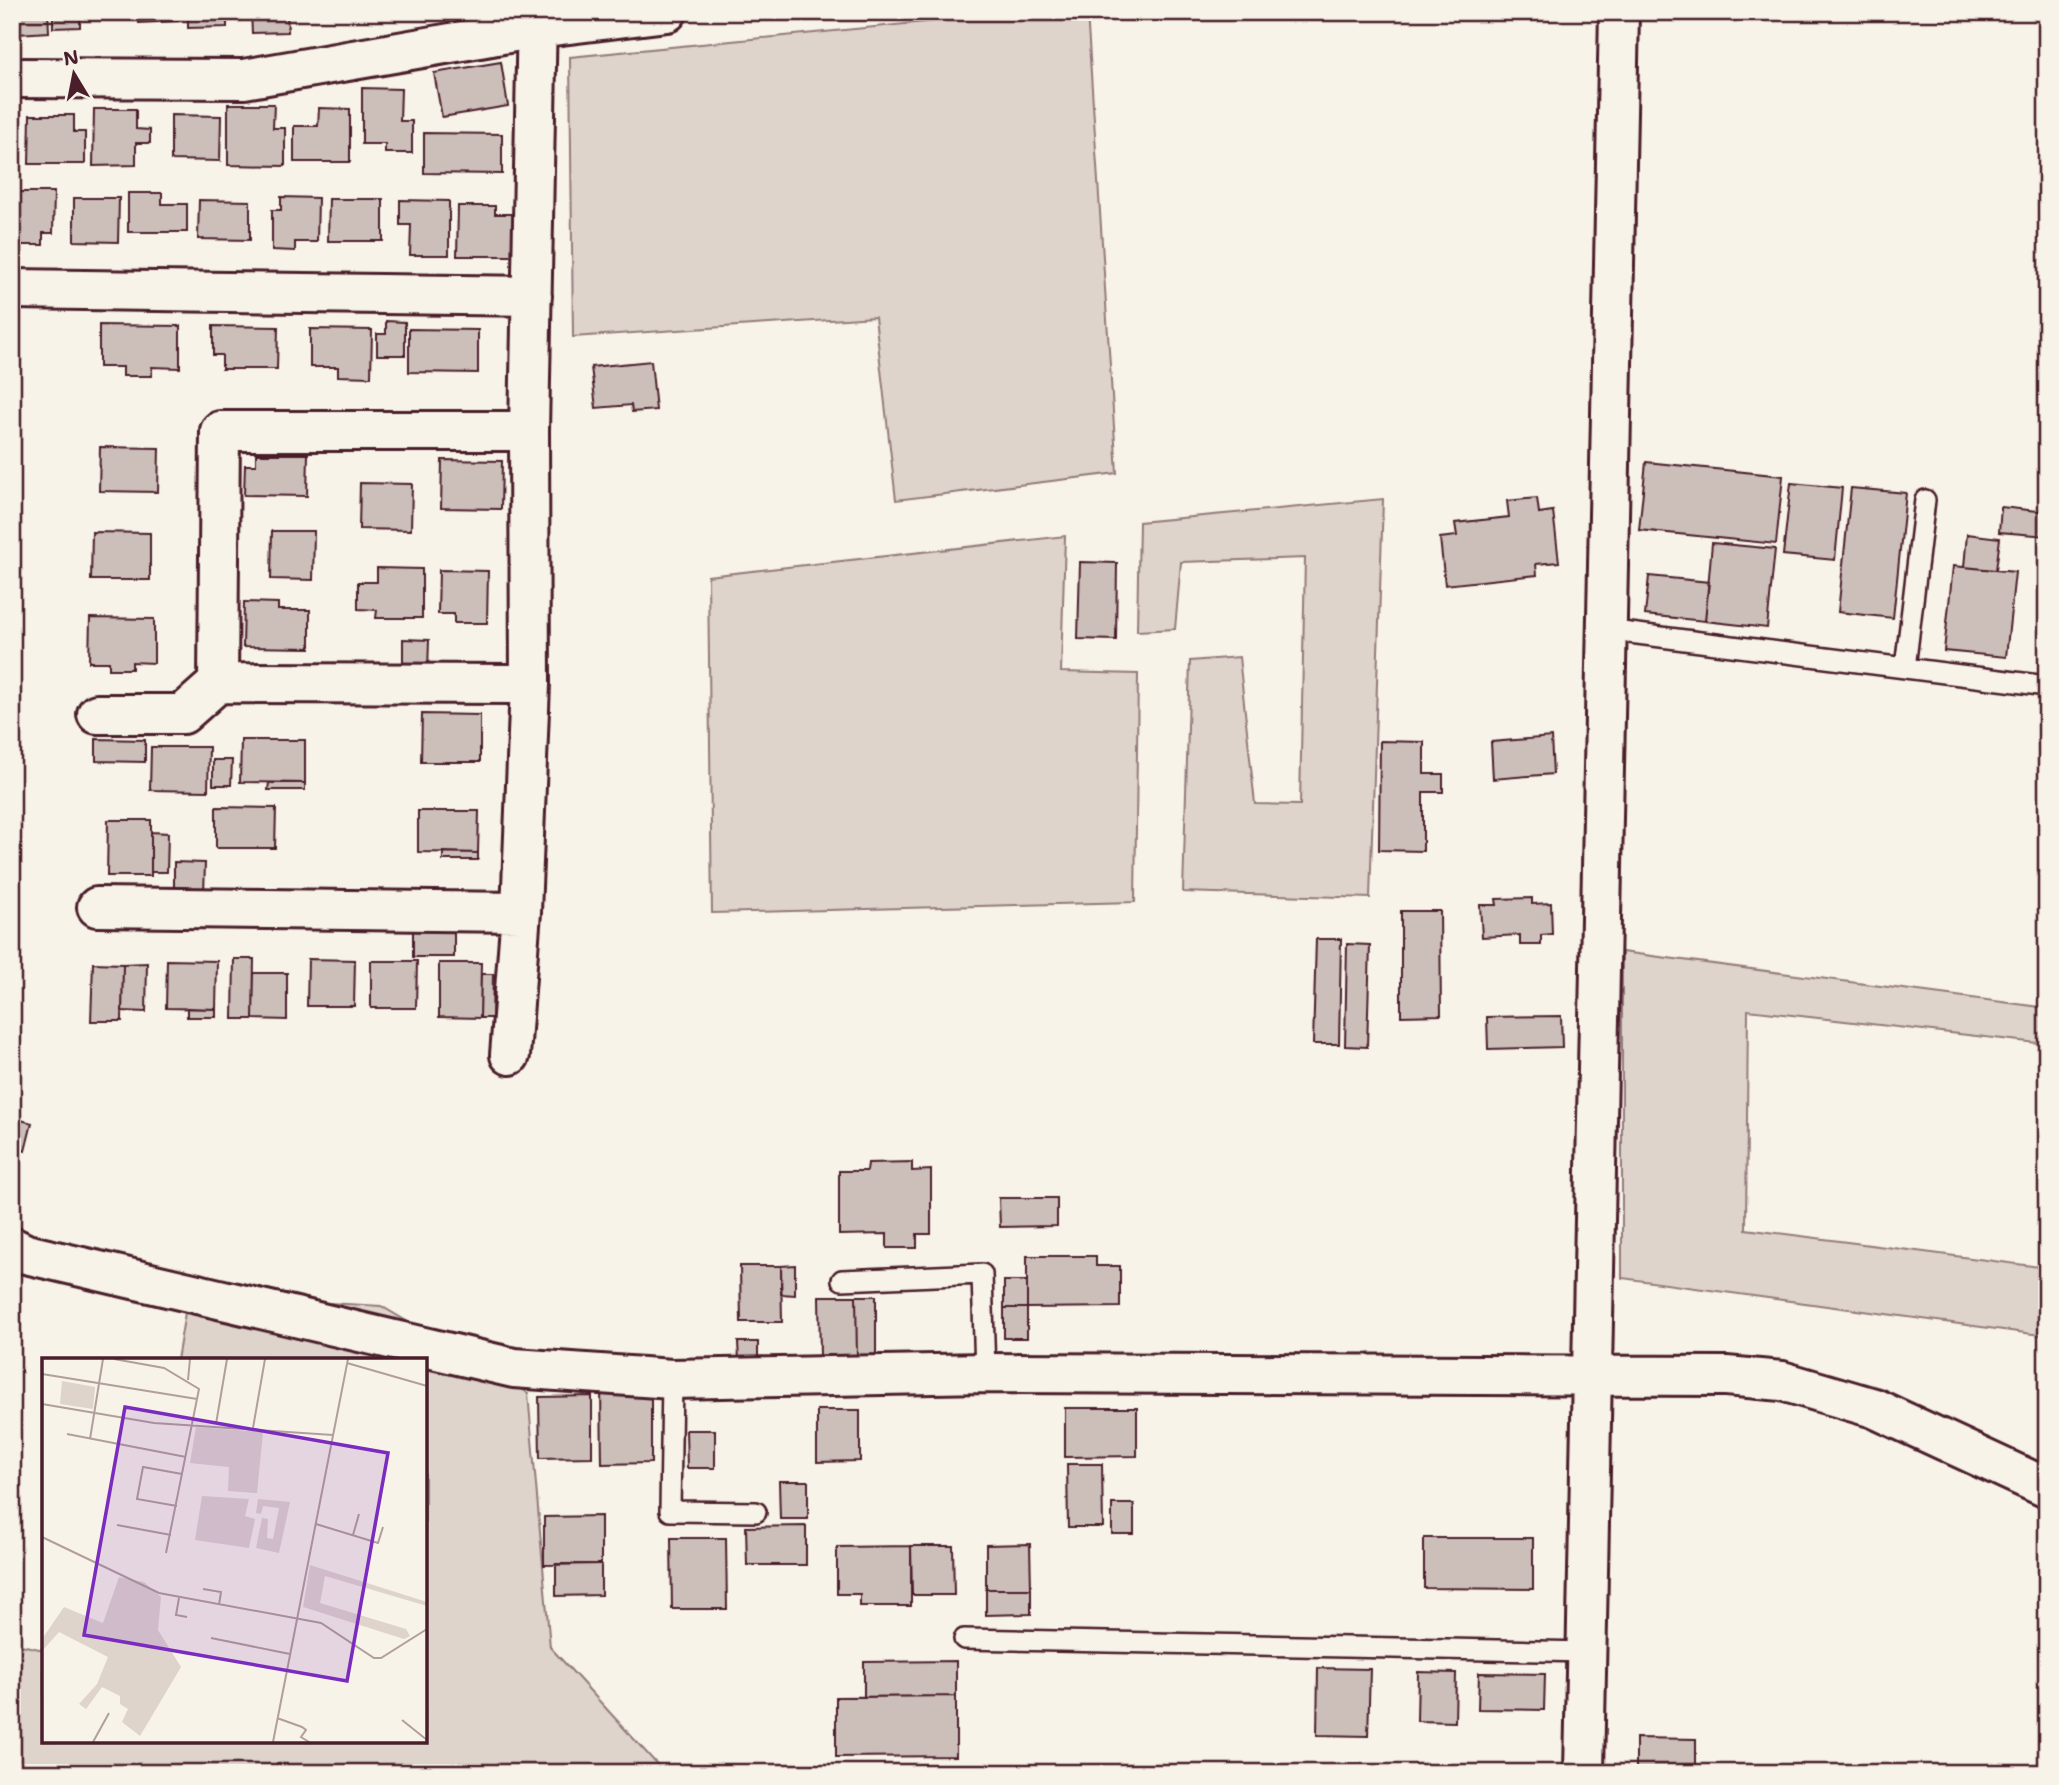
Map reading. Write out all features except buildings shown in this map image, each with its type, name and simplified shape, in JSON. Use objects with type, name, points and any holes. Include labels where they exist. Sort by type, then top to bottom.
[{"type":"street","points":[[12,78],[244,79],[537,20],[667,12]]},
{"type":"street","points":[[1584,1773],[1619,12]]},
{"type":"street","points":[[510,1055],[521,912],[530,684],[529,431],[537,20]]},
{"type":"street","points":[[12,289],[532,296]]},
{"type":"street","points":[[218,683],[220,432],[529,431]]},
{"type":"street","points":[[97,714],[183,714],[218,683],[530,684]]},
{"type":"street","points":[[97,907],[521,912]]},
{"type":"street","points":[[12,1247],[26,1254],[514,1368],[672,1379],[985,1373],[1726,1376],[1782,1381],[1874,1408],[2047,1488]]},
{"type":"lane","points":[[1905,668],[1925,500]]},
{"type":"lane","points":[[1606,631],[2047,686]]},
{"type":"lane","points":[[842,1280],[982,1274],[985,1373]]},
{"type":"lane","points":[[672,1379],[670,1511],[756,1512]]},
{"type":"lane","points":[[964,1639],[1588,1653]]},
{"type":"shaded area","points":[[1027,12],[1087,12],[1117,473],[896,500],[875,317],[573,337],[570,57]]},
{"type":"shaded area","points":[[1383,499],[1370,898],[1183,892],[1190,661],[1239,657],[1255,804],[1300,805],[1305,558],[1181,562],[1175,629],[1137,631],[1139,522]]},
{"type":"shaded area","points":[[1065,536],[1061,672],[1138,674],[1135,902],[712,913],[708,576]]},
{"type":"shaded area","points":[[1622,952],[2047,1008],[2047,1044],[1748,1010],[1746,1229],[2047,1268],[2047,1336],[1622,1278]]},
{"type":"shaded area","points":[[188,1295],[381,1306],[528,1393],[550,1647],[665,1773],[12,1773],[12,1643],[42,1650],[42,1743],[427,1743],[427,1358],[177,1358]]}]
